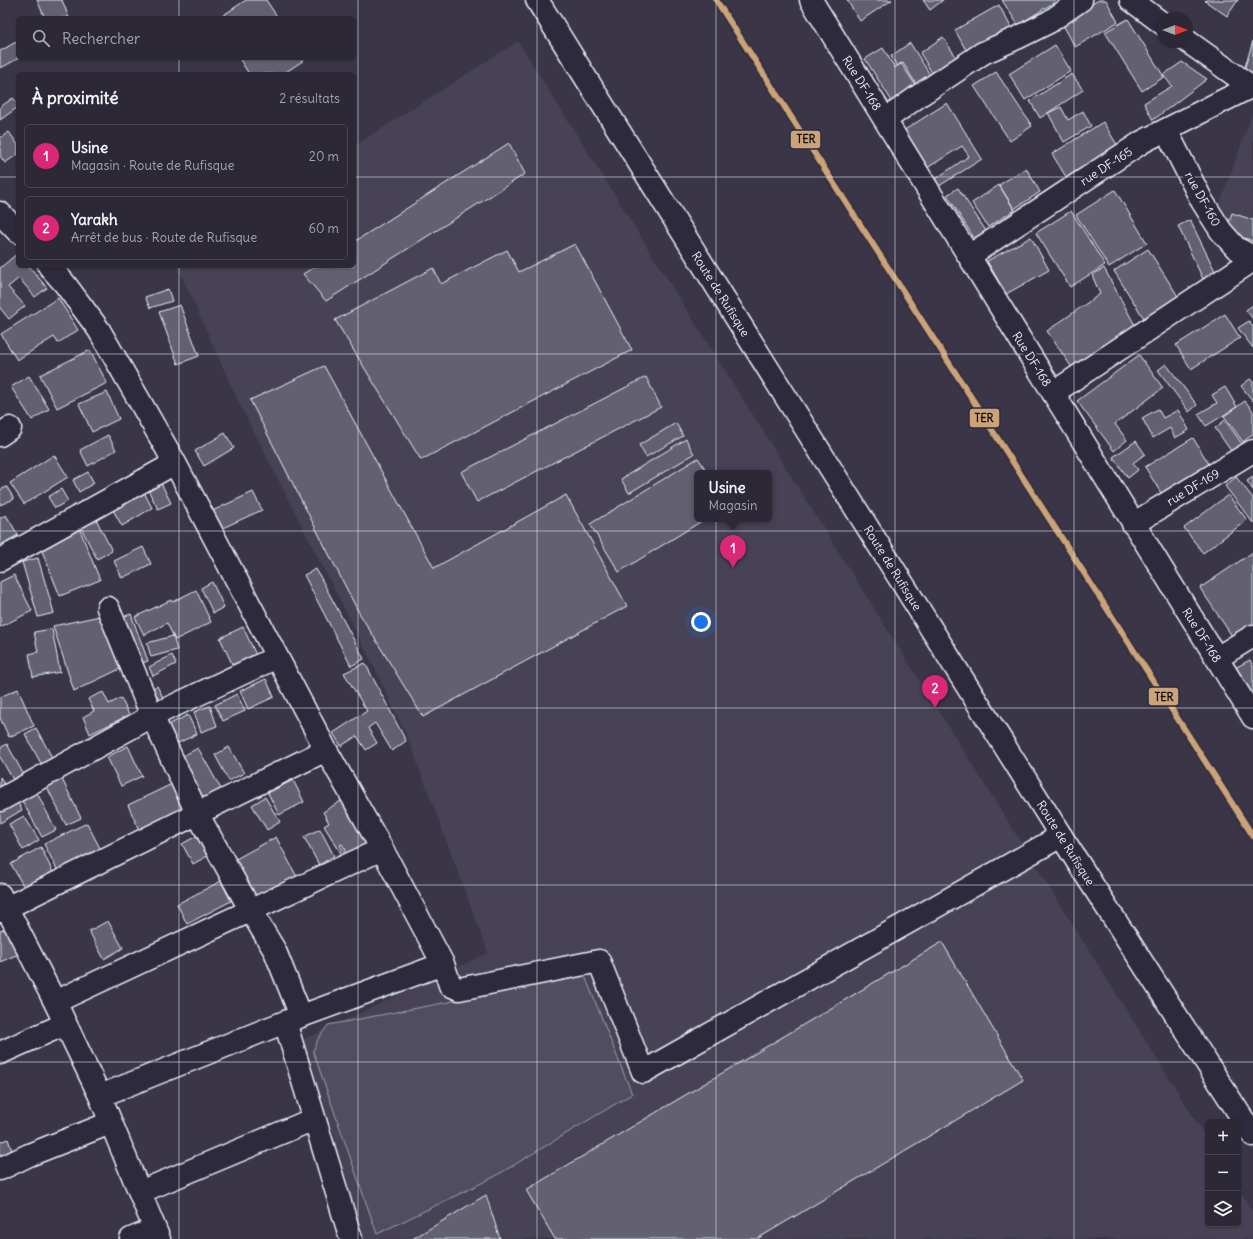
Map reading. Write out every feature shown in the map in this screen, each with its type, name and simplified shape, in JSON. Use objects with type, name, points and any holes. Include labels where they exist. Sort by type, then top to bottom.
[{"type":"street","name":"Route de Rufisque","points":[[537,0],[1062,836],[1253,1135]]},
{"type":"street","name":"Rue DF-168","points":[[811,0],[1253,717]]},
{"type":"street","points":[[885,120],[982,53],[1049,22],[1082,0]]},
{"type":"street","points":[[1131,0],[1157,20]]},
{"type":"street","points":[[1193,45],[1252,88]]},
{"type":"street","name":"rue DF-165","points":[[969,256],[1142,142],[1252,88]]},
{"type":"street","name":"rue DF-160","points":[[1166,130],[1202,201],[1221,231],[1236,248],[1253,258]]},
{"type":"street","points":[[0,212],[16,230]]},
{"type":"street","points":[[1053,393],[1253,258]]},
{"type":"street","points":[[51,268],[65,284],[99,330],[175,462],[326,750],[382,849],[444,964],[450,985],[459,989],[599,962],[644,1072],[1062,836]]},
{"type":"street","name":"rue DF-169","points":[[1133,524],[1253,451]]},
{"type":"street","points":[[0,560],[175,462]]},
{"type":"street","points":[[108,608],[152,716],[198,813],[250,911],[275,951],[293,1019],[314,1119],[351,1239]]},
{"type":"street","points":[[1217,658],[1253,636]]},
{"type":"street","points":[[0,800],[152,716],[277,657]]},
{"type":"street","points":[[131,1239],[157,1234],[100,1096],[55,1002],[2,904],[198,813],[326,750]]},
{"type":"street","points":[[55,1002],[382,849]]},
{"type":"street","points":[[100,1096],[293,1019],[444,964]]},
{"type":"street","points":[[0,1053],[65,1024]]},
{"type":"street","points":[[140,1192],[314,1119]]},
{"type":"street","points":[[0,1170],[30,1155],[110,1123]]},
{"type":"shaded area","points":[[518,41],[1205,1135],[1205,1227],[1241,1227],[1241,1193],[1253,1212],[1253,1239],[353,1239],[290,1046],[488,953],[410,743],[375,669],[240,405],[178,268],[356,268],[356,145]]},
{"type":"shaded area","points":[[1253,112],[1253,247],[1228,237],[1216,214]]},
{"type":"shaded area","points":[[585,976],[632,1094],[494,1177],[377,1234],[313,1051],[318,1039],[328,1025]]},
{"type":"building","points":[[37,0],[62,0],[68,16],[44,16]]},
{"type":"building","points":[[246,0],[266,0],[277,16],[222,16]]},
{"type":"building","points":[[847,0],[892,0],[860,21]]},
{"type":"building","points":[[923,0],[943,0],[930,10]]},
{"type":"building","points":[[1002,0],[1054,0],[1055,2],[1018,25]]},
{"type":"building","points":[[1099,0],[1106,0],[1118,22],[1075,47],[1061,21]]},
{"type":"building","points":[[1238,0],[1227,16],[1205,1]]},
{"type":"building","points":[[999,5],[1012,29],[968,54],[955,30]]},
{"type":"building","points":[[1128,19],[1164,77],[1142,91],[1105,32]]},
{"type":"building","points":[[943,37],[958,60],[934,76],[920,53]]},
{"type":"building","points":[[1253,41],[1253,76],[1243,73]]},
{"type":"building","points":[[16,42],[16,60],[1,68],[0,51]]},
{"type":"building","points":[[910,43],[932,78],[918,87],[903,63],[897,66],[891,56]]},
{"type":"building","points":[[1055,45],[1071,71],[1025,100],[1009,74]]},
{"type":"building","points":[[883,48],[895,68],[901,63],[918,89],[897,109],[865,59]]},
{"type":"building","points":[[240,60],[304,60],[286,72],[248,72]]},
{"type":"building","points":[[1182,62],[1207,79],[1153,120],[1144,103],[1172,86],[1163,75]]},
{"type":"building","points":[[996,72],[1032,126],[1010,141],[974,86]]},
{"type":"building","points":[[1072,74],[1083,90],[1040,118],[1030,101]]},
{"type":"building","points":[[13,98],[16,102],[16,108],[0,120],[0,107]]},
{"type":"building","points":[[947,103],[982,159],[939,186],[934,180],[969,156],[962,146],[927,168],[903,131]]},
{"type":"building","points":[[1061,107],[1068,120],[1083,111],[1091,126],[1064,142],[1048,113]]},
{"type":"building","points":[[1103,122],[1119,148],[1068,180],[1052,154]]},
{"type":"building","points":[[9,132],[16,142],[16,155],[5,163],[0,156],[0,138]]},
{"type":"building","points":[[509,143],[525,174],[326,301],[303,274],[313,268],[356,268],[356,241]]},
{"type":"building","points":[[1026,168],[1040,192],[1014,209],[999,185]]},
{"type":"building","points":[[999,185],[1015,210],[988,227],[972,203]]},
{"type":"building","points":[[958,188],[986,231],[974,238],[947,195]]},
{"type":"building","points":[[1115,190],[1147,243],[1109,267],[1076,215]]},
{"type":"building","points":[[1071,211],[1105,265],[1070,287],[1036,233]]},
{"type":"building","points":[[1232,213],[1253,220],[1253,241],[1226,232]]},
{"type":"building","points":[[1190,220],[1217,275],[1204,281],[1178,226]]},
{"type":"building","points":[[1031,237],[1049,270],[1006,294],[987,261]]},
{"type":"building","points":[[575,244],[632,350],[421,460],[335,320],[433,268],[441,284],[507,250],[519,272]]},
{"type":"building","points":[[1148,249],[1179,298],[1145,320],[1114,271]]},
{"type":"building","points":[[16,255],[16,268],[31,268],[47,288],[35,297],[19,278],[8,287],[25,306],[9,319],[0,308],[0,268]]},
{"type":"building","points":[[1104,268],[1137,329],[1077,375],[1047,331],[1100,294],[1092,275]]},
{"type":"building","points":[[168,289],[172,301],[150,308],[145,297]]},
{"type":"building","points":[[58,298],[78,330],[58,343],[54,337],[17,360],[1,334]]},
{"type":"building","points":[[180,305],[199,356],[178,364],[159,312]]},
{"type":"building","points":[[1253,305],[1253,319],[1246,310]]},
{"type":"building","points":[[1225,314],[1240,338],[1191,369],[1176,345]]},
{"type":"building","points":[[1249,321],[1253,327],[1253,348],[1238,328]]},
{"type":"building","points":[[90,350],[107,383],[57,408],[40,375]]},
{"type":"building","points":[[1139,355],[1163,388],[1115,424],[1127,440],[1114,451],[1077,401]]},
{"type":"building","points":[[1166,364],[1197,405],[1189,412],[1158,370]]},
{"type":"building","points":[[324,366],[434,568],[566,495],[627,606],[423,717],[358,611],[250,400]]},
{"type":"building","points":[[29,376],[49,409],[32,420],[11,387]]},
{"type":"building","points":[[646,377],[661,407],[477,502],[461,472]]},
{"type":"building","points":[[1250,379],[1253,382],[1253,401],[1241,386]]},
{"type":"building","points":[[1225,387],[1237,407],[1206,426],[1198,414],[1217,403],[1212,395]]},
{"type":"building","points":[[107,392],[119,419],[92,432],[79,404]]},
{"type":"building","points":[[1245,401],[1253,411],[1253,434],[1243,442],[1224,416]]},
{"type":"building","points":[[1158,409],[1163,418],[1178,410],[1189,430],[1175,438],[1170,428],[1153,438],[1142,418]]},
{"type":"building","points":[[1225,420],[1247,451],[1236,458],[1215,428]]},
{"type":"building","points":[[676,423],[683,436],[646,457],[639,445]]},
{"type":"building","points":[[225,433],[234,448],[204,466],[195,451]]},
{"type":"building","points":[[108,435],[116,450],[88,466],[80,450]]},
{"type":"building","points":[[1193,438],[1209,464],[1161,493],[1145,467]]},
{"type":"building","points":[[686,439],[694,454],[629,493],[621,479]]},
{"type":"building","points":[[1136,441],[1145,454],[1133,463],[1138,470],[1128,478],[1113,457]]},
{"type":"building","points":[[54,455],[68,477],[24,504],[10,483]]},
{"type":"building","points":[[698,458],[706,470],[694,470],[694,522],[700,522],[619,572],[590,524]]},
{"type":"building","points":[[88,472],[94,483],[79,492],[73,480]]},
{"type":"building","points":[[1236,477],[1253,498],[1253,523],[1225,486]]},
{"type":"building","points":[[1253,477],[1253,490],[1247,481]]},
{"type":"building","points":[[161,483],[171,503],[158,509],[148,490]]},
{"type":"building","points":[[7,487],[14,499],[0,505],[0,490]]},
{"type":"building","points":[[61,489],[68,501],[55,508],[48,497]]},
{"type":"building","points":[[144,492],[152,508],[122,526],[113,510]]},
{"type":"building","points":[[253,492],[262,510],[216,531],[208,513]]},
{"type":"building","points":[[1228,495],[1247,520],[1203,553],[1184,528]]},
{"type":"building","points":[[6,515],[18,535],[0,545],[0,518]]},
{"type":"building","points":[[95,517],[112,551],[97,559],[79,524]]},
{"type":"building","points":[[80,530],[100,580],[60,596],[40,546]]},
{"type":"building","points":[[143,547],[151,564],[122,578],[114,561]]},
{"type":"building","points":[[1253,552],[1253,631],[1236,642],[1200,588]]},
{"type":"building","points":[[38,558],[54,613],[38,617],[22,562]]},
{"type":"building","points":[[316,569],[364,659],[351,666],[304,575]]},
{"type":"building","points":[[14,575],[32,611],[0,627],[0,582]]},
{"type":"building","points":[[212,582],[224,607],[213,613],[201,588]]},
{"type":"building","points":[[196,590],[211,622],[175,640],[167,623],[144,635],[135,617],[171,600],[172,602]]},
{"type":"building","points":[[131,614],[148,661],[134,666],[117,619]]},
{"type":"building","points":[[100,616],[124,667],[74,691],[53,626]]},
{"type":"building","points":[[243,627],[256,655],[233,666],[220,638]]},
{"type":"building","points":[[52,629],[60,672],[33,677],[29,654],[38,652],[34,632]]},
{"type":"building","points":[[173,636],[177,650],[151,657],[147,643]]},
{"type":"building","points":[[172,655],[176,664],[153,676],[149,667]]},
{"type":"building","points":[[1250,660],[1253,666],[1253,706],[1233,669]]},
{"type":"building","points":[[365,663],[406,741],[392,751],[375,723],[368,728],[377,743],[366,750],[357,736],[341,746],[333,733],[367,711],[344,673]]},
{"type":"building","points":[[266,679],[274,697],[248,709],[240,691]]},
{"type":"building","points":[[157,686],[168,707],[157,712],[147,691]]},
{"type":"building","points":[[18,689],[34,726],[9,737],[0,718],[0,697]]},
{"type":"building","points":[[103,692],[109,704],[121,698],[129,715],[90,734],[83,717],[94,711],[88,699]]},
{"type":"building","points":[[237,694],[245,711],[223,721],[215,705]]},
{"type":"building","points":[[210,706],[217,726],[201,732],[194,712]]},
{"type":"building","points":[[188,715],[197,734],[172,746],[162,728]]},
{"type":"building","points":[[36,728],[55,763],[44,769],[25,734]]},
{"type":"building","points":[[7,744],[25,777],[15,783],[0,757],[0,748]]},
{"type":"building","points":[[128,746],[142,776],[121,786],[107,757]]},
{"type":"building","points":[[229,747],[244,773],[229,781],[215,755]]},
{"type":"building","points":[[198,748],[221,789],[204,799],[181,757]]},
{"type":"building","points":[[60,775],[81,818],[66,825],[45,783]]},
{"type":"building","points":[[0,777],[8,790],[0,795]]},
{"type":"building","points":[[293,780],[304,802],[279,815],[268,793]]},
{"type":"building","points":[[172,784],[183,809],[139,830],[128,805]]},
{"type":"building","points":[[35,789],[56,830],[42,837],[20,797]]},
{"type":"building","points":[[349,796],[375,839],[349,855],[342,844],[340,845],[347,856],[344,858],[324,826],[329,823],[323,812]]},
{"type":"building","points":[[265,797],[280,822],[267,830],[252,805]]},
{"type":"building","points":[[15,798],[22,810],[0,823],[0,806]]},
{"type":"building","points":[[24,816],[39,840],[23,850],[9,824]]},
{"type":"building","points":[[87,823],[103,854],[61,877],[44,844]]},
{"type":"building","points":[[320,829],[334,856],[319,865],[304,837]]},
{"type":"building","points":[[202,833],[213,853],[193,864],[182,844]]},
{"type":"building","points":[[276,837],[297,877],[255,900],[234,860]]},
{"type":"building","points":[[41,847],[55,877],[26,891],[11,864]]},
{"type":"building","points":[[221,881],[231,901],[187,924],[177,904]]},
{"type":"building","points":[[108,921],[123,948],[104,959],[89,931]]},
{"type":"building","points":[[9,927],[21,953],[0,962],[0,931]]},
{"type":"building","points":[[942,942],[1023,1080],[757,1239],[555,1239],[526,1190]]},
{"type":"building","points":[[8,1139],[14,1156],[0,1161],[0,1142]]},
{"type":"building","points":[[486,1195],[500,1239],[414,1239],[414,1238]]},
{"type":"transit line","name":"TER","points":[[716,0],[1253,836]]},
{"type":"place","name":"Usine","points":[[733,568]]},
{"type":"place","name":"Yarakh","points":[[935,708]]}]
